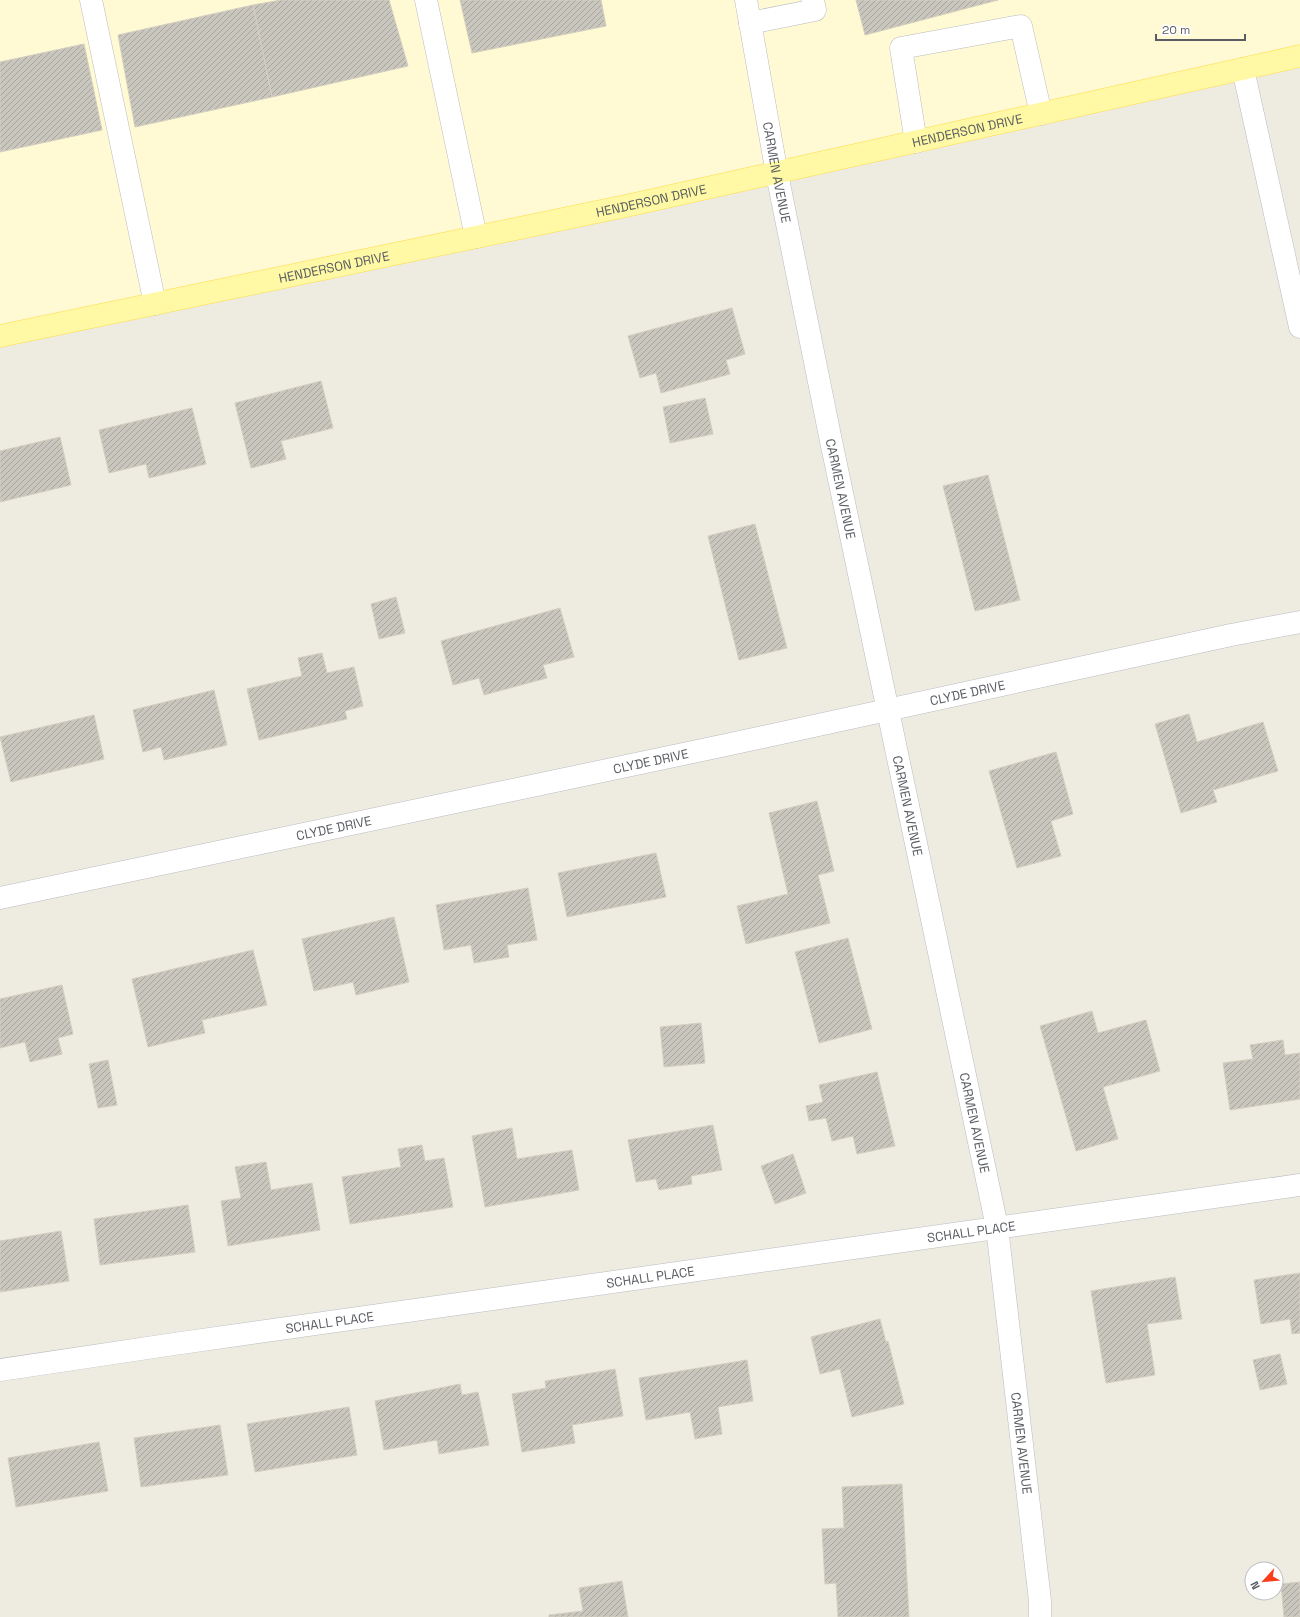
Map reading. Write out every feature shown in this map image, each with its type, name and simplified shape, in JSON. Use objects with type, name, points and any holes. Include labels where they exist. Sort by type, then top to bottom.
[{"type":"main road","name":"HENDERSON DRIVE","points":[[0,336],[777,174],[1300,56]]},
{"type":"street","points":[[91,0],[155,304]]},
{"type":"street","points":[[426,0],[476,237]]},
{"type":"street","name":"CARMEN AVENUE","points":[[746,0],[777,174],[829,434],[997,1227],[1040,1601],[1040,1617]]},
{"type":"street","points":[[750,24],[815,10],[814,0]]},
{"type":"street","points":[[916,142],[901,48],[1021,26],[1041,114]]},
{"type":"street","points":[[1243,69],[1300,327]]},
{"type":"street","name":"CLYDE DRIVE","points":[[0,898],[1300,622]]},
{"type":"street","name":"SCHALL PLACE","points":[[0,1370],[1300,1185]]},
{"type":"shaded area","points":[[0,0],[1300,0],[1300,56],[0,336]]},
{"type":"building","points":[[281,0],[389,0],[408,66],[272,97],[253,5]]},
{"type":"building","points":[[460,0],[601,0],[606,26],[472,53]]},
{"type":"building","points":[[856,0],[998,0],[865,35]]},
{"type":"building","points":[[253,5],[272,97],[135,127],[118,35]]},
{"type":"building","points":[[84,44],[102,130],[0,152],[0,62]]},
{"type":"building","points":[[732,308],[745,354],[726,360],[730,374],[661,393],[656,373],[640,378],[628,336]]},
{"type":"building","points":[[321,381],[333,428],[281,441],[286,459],[251,468],[235,403]]},
{"type":"building","points":[[705,398],[713,434],[670,443],[663,407]]},
{"type":"building","points":[[192,408],[206,464],[149,478],[146,464],[109,473],[99,430]]},
{"type":"building","points":[[60,437],[71,485],[0,502],[0,451]]},
{"type":"building","points":[[988,475],[1020,600],[975,611],[943,486]]},
{"type":"building","points":[[755,524],[787,648],[739,660],[708,536]]},
{"type":"building","points":[[396,597],[405,633],[379,639],[371,604]]},
{"type":"building","points":[[560,608],[574,657],[543,665],[547,678],[484,695],[479,678],[453,685],[441,641]]},
{"type":"building","points":[[322,653],[327,673],[354,667],[363,706],[345,711],[347,719],[259,740],[247,689],[302,676],[298,658]]},
{"type":"building","points":[[214,690],[227,745],[164,760],[161,747],[143,752],[133,710]]},
{"type":"building","points":[[1189,714],[1197,742],[1263,722],[1278,771],[1213,790],[1217,802],[1181,813],[1155,724]]},
{"type":"building","points":[[94,715],[104,759],[11,782],[0,737]]},
{"type":"building","points":[[1056,752],[1073,814],[1051,821],[1061,856],[1017,868],[989,771]]},
{"type":"building","points":[[817,801],[834,871],[818,875],[830,923],[746,944],[737,906],[788,894],[769,813]]},
{"type":"building","points":[[656,853],[666,897],[567,917],[558,873]]},
{"type":"building","points":[[528,888],[537,940],[507,945],[509,957],[474,963],[471,945],[444,950],[436,905]]},
{"type":"building","points":[[394,917],[409,982],[356,995],[353,982],[314,991],[302,939]]},
{"type":"building","points":[[848,938],[872,1029],[819,1043],[795,952]]},
{"type":"building","points":[[253,950],[267,1005],[202,1020],[205,1033],[148,1047],[132,979]]},
{"type":"building","points":[[62,985],[73,1034],[58,1038],[62,1054],[30,1062],[25,1042],[0,1048],[0,999]]},
{"type":"building","points":[[1092,1011],[1098,1033],[1146,1020],[1160,1071],[1103,1087],[1118,1139],[1076,1151],[1040,1026]]},
{"type":"building","points":[[701,1023],[705,1063],[664,1067],[660,1027]]},
{"type":"building","points":[[1283,1040],[1285,1055],[1300,1053],[1300,1099],[1230,1110],[1223,1063],[1253,1059],[1250,1045]]},
{"type":"building","points":[[108,1060],[117,1105],[98,1108],[89,1064]]},
{"type":"building","points":[[877,1072],[895,1146],[857,1154],[853,1136],[832,1141],[826,1118],[809,1121],[806,1106],[823,1102],[819,1085]]},
{"type":"building","points":[[713,1125],[722,1170],[691,1176],[692,1184],[659,1190],[656,1179],[636,1182],[628,1140]]},
{"type":"building","points":[[512,1128],[517,1159],[572,1150],[579,1190],[485,1207],[472,1136]]},
{"type":"building","points":[[422,1145],[425,1161],[444,1158],[453,1207],[350,1224],[342,1177],[401,1167],[398,1149]]},
{"type":"building","points":[[793,1154],[806,1193],[775,1204],[761,1166]]},
{"type":"building","points":[[266,1162],[271,1190],[312,1183],[320,1230],[228,1246],[221,1201],[241,1198],[235,1167]]},
{"type":"building","points":[[188,1205],[195,1252],[100,1265],[94,1219]]},
{"type":"building","points":[[61,1231],[69,1281],[0,1292],[0,1241]]},
{"type":"building","points":[[1300,1273],[1300,1333],[1292,1334],[1290,1319],[1261,1324],[1254,1280]]},
{"type":"building","points":[[1175,1277],[1182,1319],[1147,1324],[1155,1375],[1106,1383],[1091,1291]]},
{"type":"building","points":[[880,1319],[886,1342],[888,1341],[904,1404],[852,1417],[840,1369],[820,1374],[811,1337]]},
{"type":"building","points":[[1280,1354],[1287,1384],[1260,1390],[1253,1360]]},
{"type":"building","points":[[747,1360],[753,1401],[718,1407],[722,1434],[695,1439],[690,1412],[646,1420],[639,1378]]},
{"type":"building","points":[[615,1369],[623,1416],[572,1425],[575,1443],[522,1452],[512,1394],[546,1388],[545,1381]]},
{"type":"building","points":[[460,1384],[462,1395],[478,1392],[489,1445],[439,1454],[437,1440],[384,1450],[375,1401]]},
{"type":"building","points":[[349,1407],[357,1455],[255,1472],[247,1424]]},
{"type":"building","points":[[220,1425],[228,1475],[141,1487],[134,1438]]},
{"type":"building","points":[[99,1442],[108,1491],[16,1507],[8,1458]]},
{"type":"building","points":[[902,1484],[909,1617],[838,1617],[836,1583],[825,1584],[822,1529],[844,1528],[842,1487]]},
{"type":"building","points":[[622,1581],[628,1617],[549,1617],[549,1615],[583,1611],[579,1588]]},
{"type":"building","points":[[1300,1582],[1300,1617],[1284,1617],[1283,1601],[1284,1601],[1284,1584]]}]
